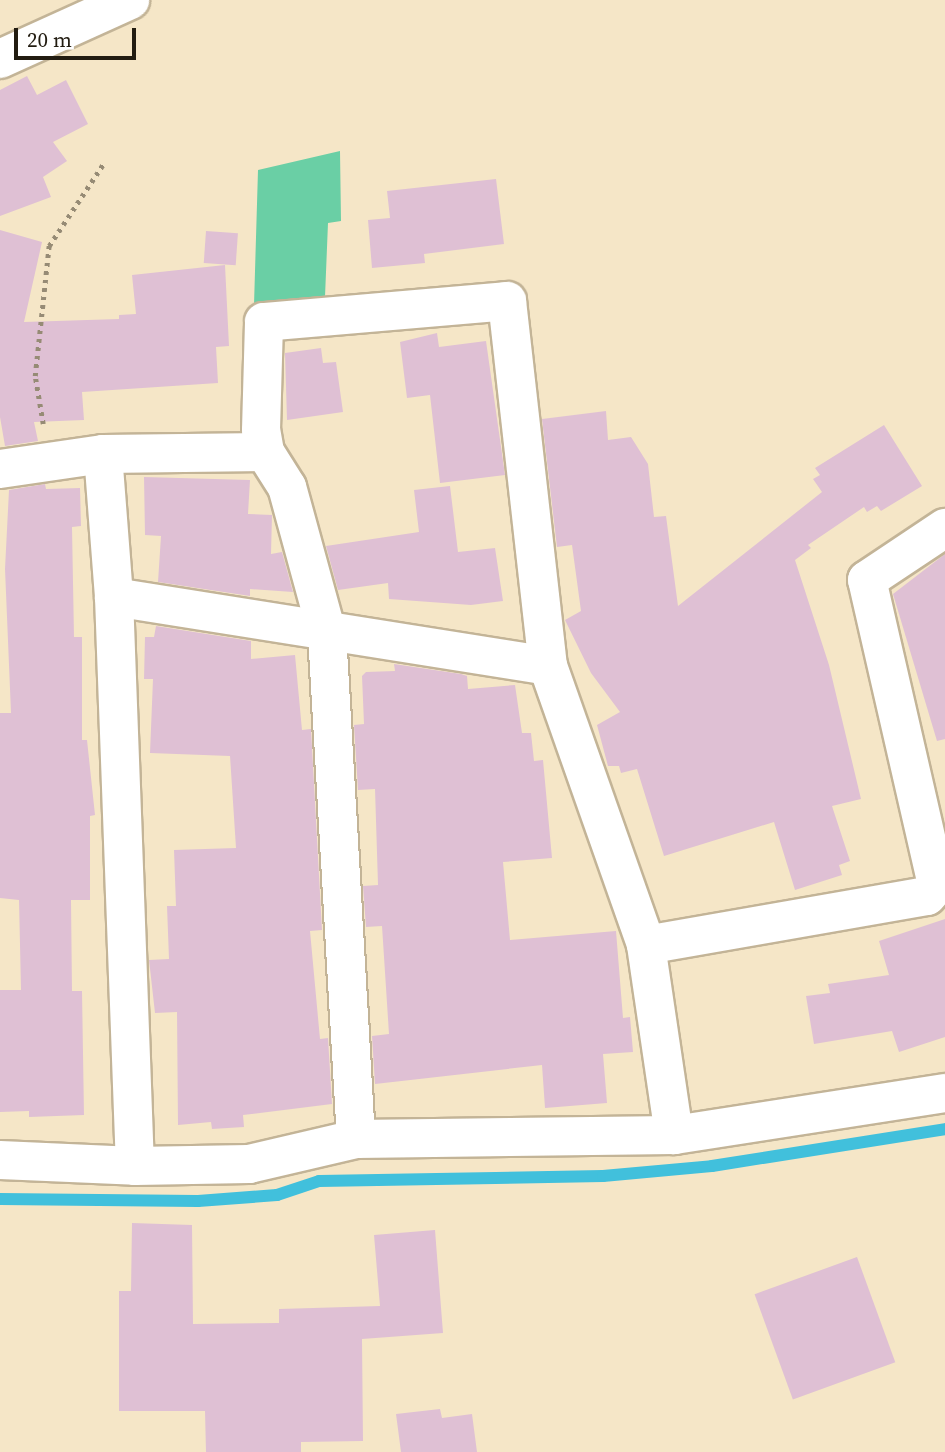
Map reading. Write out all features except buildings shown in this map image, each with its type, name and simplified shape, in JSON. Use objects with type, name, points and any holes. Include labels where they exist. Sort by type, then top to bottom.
[{"type":"street","points":[[0,59],[130,0]]},
{"type":"street","points":[[356,1139],[327,633],[287,488],[265,452],[261,430],[264,322],[507,301],[548,666],[646,945],[674,1135]]},
{"type":"street","points":[[0,469],[48,458],[103,454],[265,452]]},
{"type":"street","points":[[103,454],[114,597],[135,1166]]},
{"type":"street","points":[[646,945],[927,895],[937,885],[867,580],[945,528]]},
{"type":"street","points":[[114,597],[327,633],[548,666]]},
{"type":"street","points":[[0,1160],[135,1166],[249,1164],[356,1139],[674,1135],[945,1093]]},
{"type":"path","points":[[48,458],[35,376],[48,246],[104,163]]},
{"type":"green space","points":[[340,151],[341,221],[328,223],[325,297],[254,305],[258,170]]},
{"type":"waterway","points":[[0,1199],[198,1201],[277,1195],[319,1181],[603,1176],[712,1166],[945,1129]]}]
